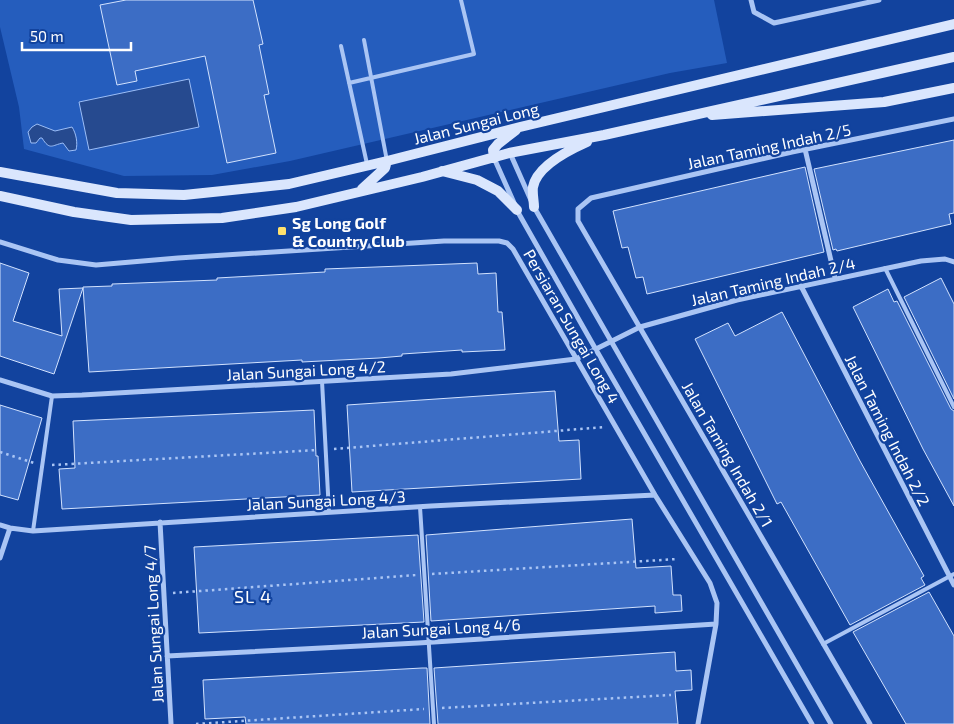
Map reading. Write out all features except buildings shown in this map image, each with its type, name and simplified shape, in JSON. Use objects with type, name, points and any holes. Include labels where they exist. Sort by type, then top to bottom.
[{"type":"street","points":[[751,0],[754,12],[774,23],[878,0]]},
{"type":"street","name":"Jalan Sungai Long","points":[[0,172],[117,193],[184,195],[289,184],[954,24]]},
{"type":"street","points":[[0,196],[74,212],[131,220],[222,218],[296,207],[509,153],[604,135],[954,57]]},
{"type":"street","points":[[676,118],[884,102],[954,88]]},
{"type":"street","name":"Jalan Taming Indah 2/5","points":[[591,198],[805,149],[954,120]]},
{"type":"street","points":[[520,127],[493,150],[494,158],[517,210],[812,724]]},
{"type":"street","points":[[534,207],[533,187],[543,169],[571,149],[604,135]]},
{"type":"street","points":[[480,137],[498,144],[509,153],[534,207],[832,724]]},
{"type":"street","points":[[805,149],[835,278]]},
{"type":"street","points":[[360,192],[386,168],[387,161]]},
{"type":"street","points":[[367,166],[391,179],[403,181]]},
{"type":"street","points":[[442,171],[477,180],[498,191],[517,210]]},
{"type":"street","name":"Jalan Taming Indah 2/1","points":[[591,198],[578,209],[578,221],[870,724]]},
{"type":"street","name":"Persiaran Sungai Long 4","points":[[0,242],[58,260],[96,265],[444,240],[499,241],[507,243],[513,250],[655,495],[710,583],[718,604],[698,724]]},
{"type":"street","name":"Jalan Taming Indah 2/4","points":[[611,340],[640,327],[737,300],[921,260],[945,259],[954,262]]},
{"type":"street","name":"Jalan Taming Indah 2/2","points":[[801,286],[952,575],[954,584]]},
{"type":"street","name":"Jalan Sungai Long 4/2","points":[[0,380],[52,396],[451,374],[576,359],[611,340]]},
{"type":"street","name":"Jalan Sungai Long 4/3","points":[[0,525],[33,531],[329,512],[655,495]]},
{"type":"street","name":"Jalan Sungai Long 4/7","points":[[160,522],[171,724]]},
{"type":"street","points":[[0,558],[10,528]]},
{"type":"street","name":"Jalan Sungai Long 4/6","points":[[167,656],[716,624]]},
{"type":"lane","points":[[349,83],[474,54],[461,0]]},
{"type":"lane","points":[[364,40],[387,161]]},
{"type":"lane","points":[[341,46],[367,166]]},
{"type":"lane","points":[[885,268],[954,407]]},
{"type":"lane","points":[[322,381],[329,512]]},
{"type":"lane","points":[[33,531],[52,396]]},
{"type":"lane","points":[[420,507],[434,724]]},
{"type":"lane","points":[[823,644],[952,575]]},
{"type":"path","points":[[0,452],[42,466],[326,450],[600,428]]},
{"type":"shaded area","points":[[0,0],[714,0],[727,63],[670,73],[290,161],[212,175],[124,176],[24,149],[19,107],[0,27]]},
{"type":"shaded area","points":[[189,79],[199,127],[89,150],[79,102]]},
{"type":"shaded area","points":[[37,124],[55,131],[72,127],[75,132],[76,150],[69,151],[63,143],[49,146],[42,138],[36,143],[31,143],[28,132]]},
{"type":"place","name":"Sg Long Golf & Country Club","points":[[282,231]]},
{"type":"district","name":"SL 4","points":[[253,596]]}]
